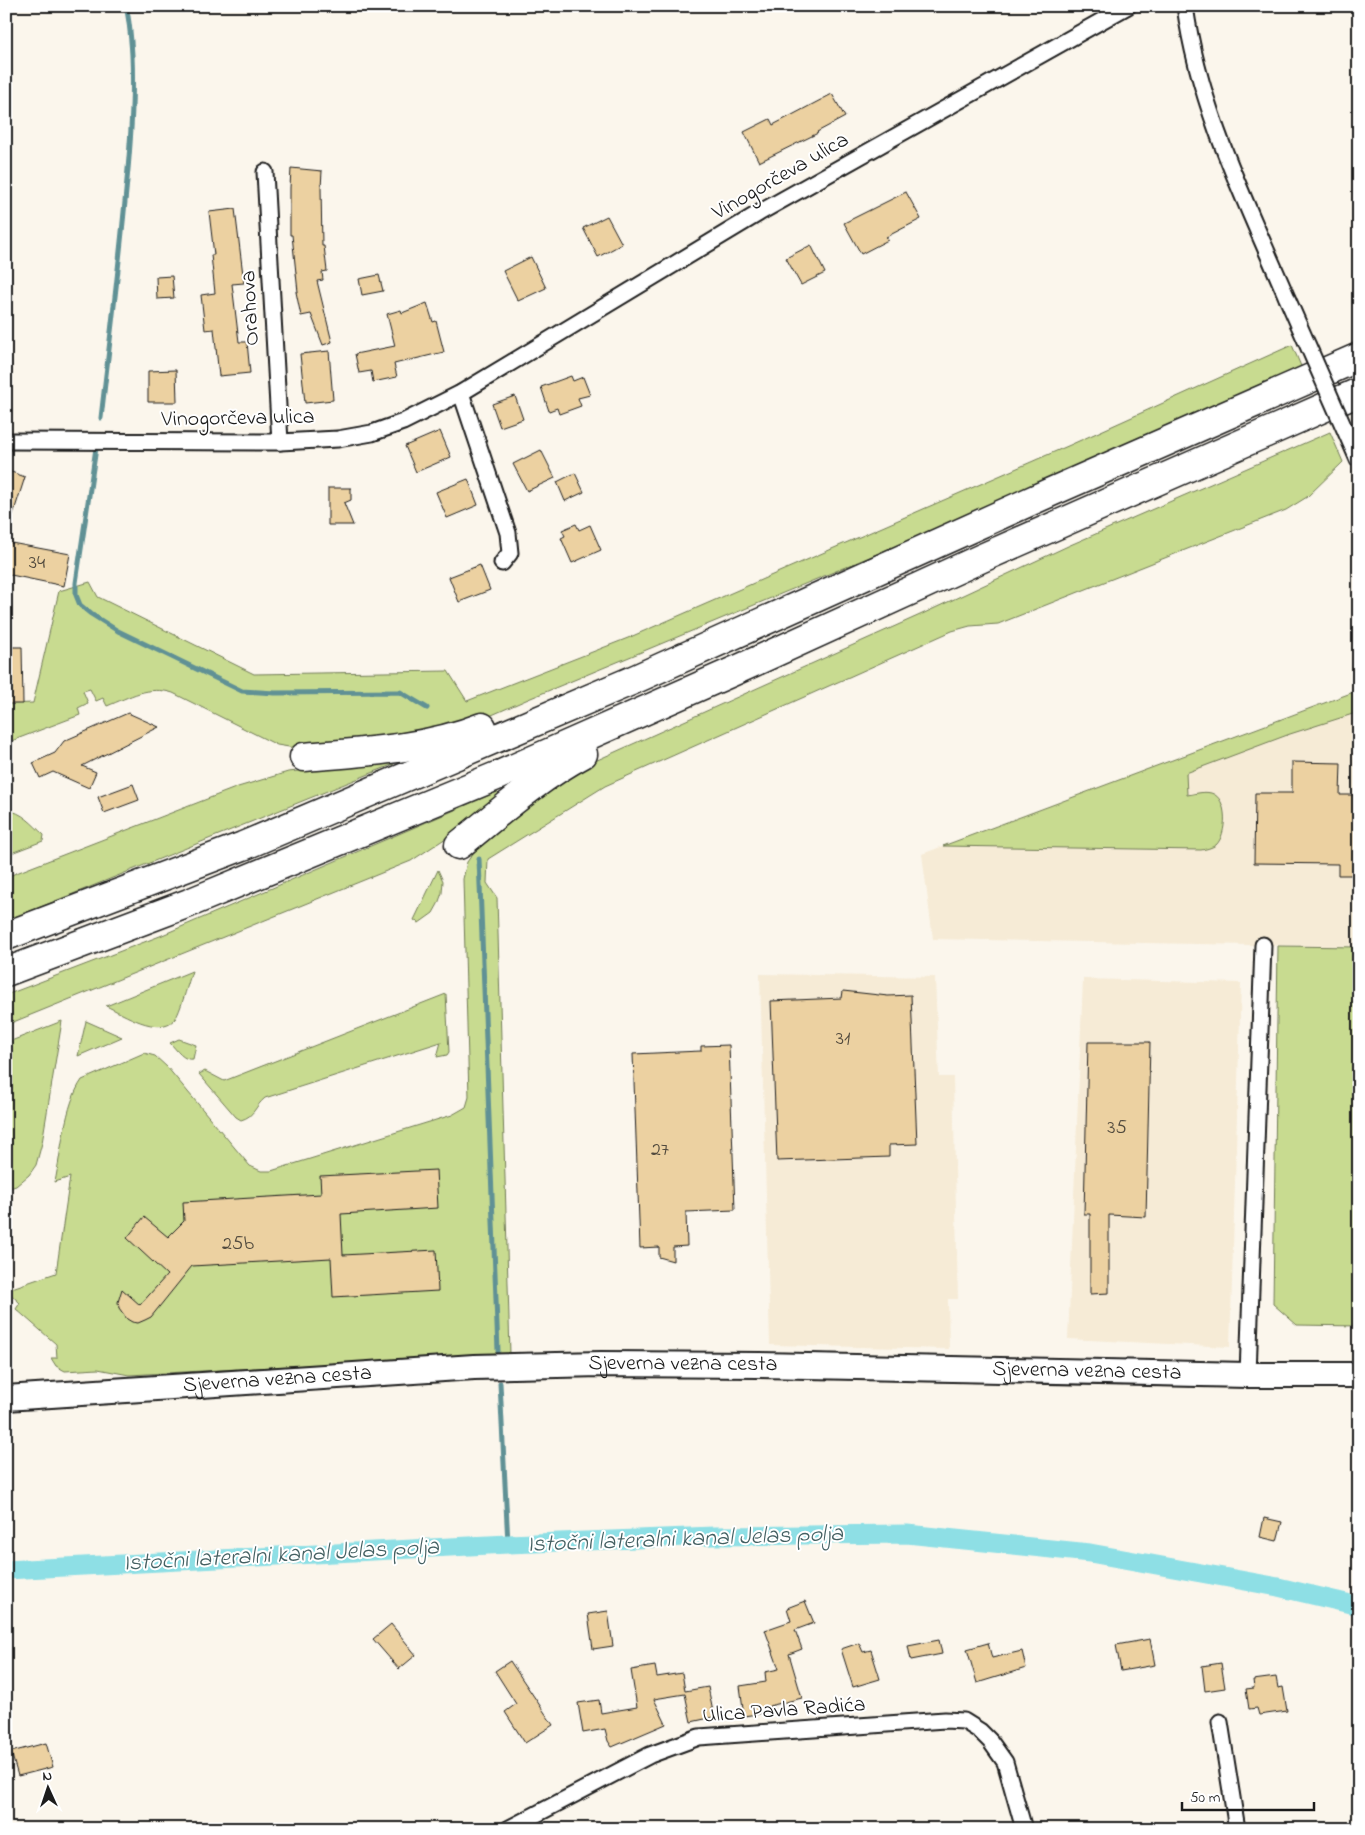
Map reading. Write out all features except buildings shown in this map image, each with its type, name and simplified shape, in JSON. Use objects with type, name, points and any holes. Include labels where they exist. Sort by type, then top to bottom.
[{"type":"highway","points":[[6,936],[243,846],[631,681],[1051,492],[1359,357]]},
{"type":"highway","points":[[6,972],[189,903],[499,775],[741,668],[982,558],[1359,392]]},
{"type":"highway","points":[[459,845],[534,785],[564,764],[588,751],[701,701],[732,679],[741,668]]},
{"type":"highway","points":[[304,758],[391,749],[428,743],[472,731],[567,692],[611,681],[631,681]]},
{"type":"main road","name":"Sjeverna vezna cesta","points":[[6,1398],[464,1368],[601,1364],[760,1364],[1248,1375],[1359,1375]]},
{"type":"street","name":"Vinogorčeva ulica","points":[[6,441],[280,442],[338,438],[372,433],[403,422],[460,394],[760,213],[1128,6]]},
{"type":"street","points":[[1185,6],[1195,61],[1226,153],[1359,462]]},
{"type":"street","name":"Orahova","points":[[265,172],[280,442]]},
{"type":"street","points":[[460,394],[508,534],[510,553],[502,563]]},
{"type":"street","points":[[1248,1375],[1263,945]]},
{"type":"street","name":"Ulica Pavla Radića","points":[[508,1829],[650,1755],[699,1737],[946,1720],[964,1721],[980,1731],[990,1741],[1005,1762],[1024,1829]]},
{"type":"street","points":[[1220,1722],[1237,1829]]},
{"type":"shaded area","points":[[1359,690],[1359,947],[933,939],[922,854]]},
{"type":"shaded area","points":[[760,974],[935,977],[939,1077],[953,1077],[958,1299],[948,1299],[949,1349],[770,1345]]},
{"type":"shaded area","points":[[1083,979],[1241,983],[1230,1347],[1068,1339]]},
{"type":"green space","points":[[1292,345],[1303,371],[884,551],[467,726],[295,748],[277,745],[173,693],[155,690],[147,691],[107,706],[103,698],[96,701],[90,689],[83,691],[88,703],[78,708],[80,715],[6,743],[6,704],[33,703],[59,591],[90,582],[98,597],[254,674],[448,671],[467,701],[628,638],[1070,445]]},
{"type":"green space","points":[[1330,432],[1343,462],[1307,497],[1286,510],[998,624],[970,626],[952,631],[605,786],[488,859],[487,883],[497,898],[510,1354],[129,1375],[98,1369],[65,1371],[56,1366],[51,1358],[57,1358],[56,1344],[16,1309],[20,1303],[6,1290],[56,1273],[70,1177],[55,1182],[71,1102],[82,1080],[144,1053],[155,1056],[167,1067],[250,1166],[261,1171],[271,1171],[452,1115],[466,1107],[469,1097],[463,879],[467,862],[481,842],[505,822],[584,766],[920,615],[1068,546]]},
{"type":"green space","points":[[1359,690],[1359,712],[1290,734],[1186,773],[1187,795],[1202,792],[1211,793],[1217,796],[1221,802],[1224,825],[1220,840],[1211,848],[1201,850],[943,846]]},
{"type":"green space","points":[[390,762],[394,764],[6,921],[6,877],[238,787],[288,772]]},
{"type":"green space","points":[[497,792],[504,800],[411,861],[6,1025],[6,995],[160,936]]},
{"type":"green space","points":[[6,810],[17,813],[27,819],[44,835],[43,841],[6,855]]},
{"type":"green space","points":[[438,870],[443,881],[442,893],[433,913],[419,923],[414,920]]},
{"type":"green space","points":[[1278,946],[1359,947],[1359,1326],[1297,1325],[1273,1304]]},
{"type":"green space","points":[[192,971],[177,1016],[168,1024],[160,1026],[150,1025],[106,1006]]},
{"type":"green space","points":[[446,994],[449,1052],[447,1055],[437,1057],[441,1042],[265,1098],[252,1114],[241,1120],[236,1117],[199,1074],[205,1071],[224,1081]]},
{"type":"green space","points":[[62,1021],[42,1143],[36,1165],[29,1175],[16,1186],[6,1189],[6,1043]]},
{"type":"green space","points":[[86,1021],[122,1037],[78,1056]]},
{"type":"green space","points":[[179,1039],[196,1045],[193,1059],[183,1057],[170,1043]]},
{"type":"waterway","points":[[101,418],[131,133],[132,55],[126,6]]},
{"type":"waterway","points":[[96,448],[76,583],[76,595],[80,605],[91,614],[118,631],[242,691],[275,693],[400,692],[427,708]]},
{"type":"waterway","points":[[479,859],[498,1351]]},
{"type":"waterway","points":[[500,1383],[508,1544]]},
{"type":"waterway","name":"Istočni lateralni kanal Jelas polja","points":[[6,1570],[508,1544],[714,1536],[907,1534],[1090,1553],[1278,1587],[1359,1606]]}]
